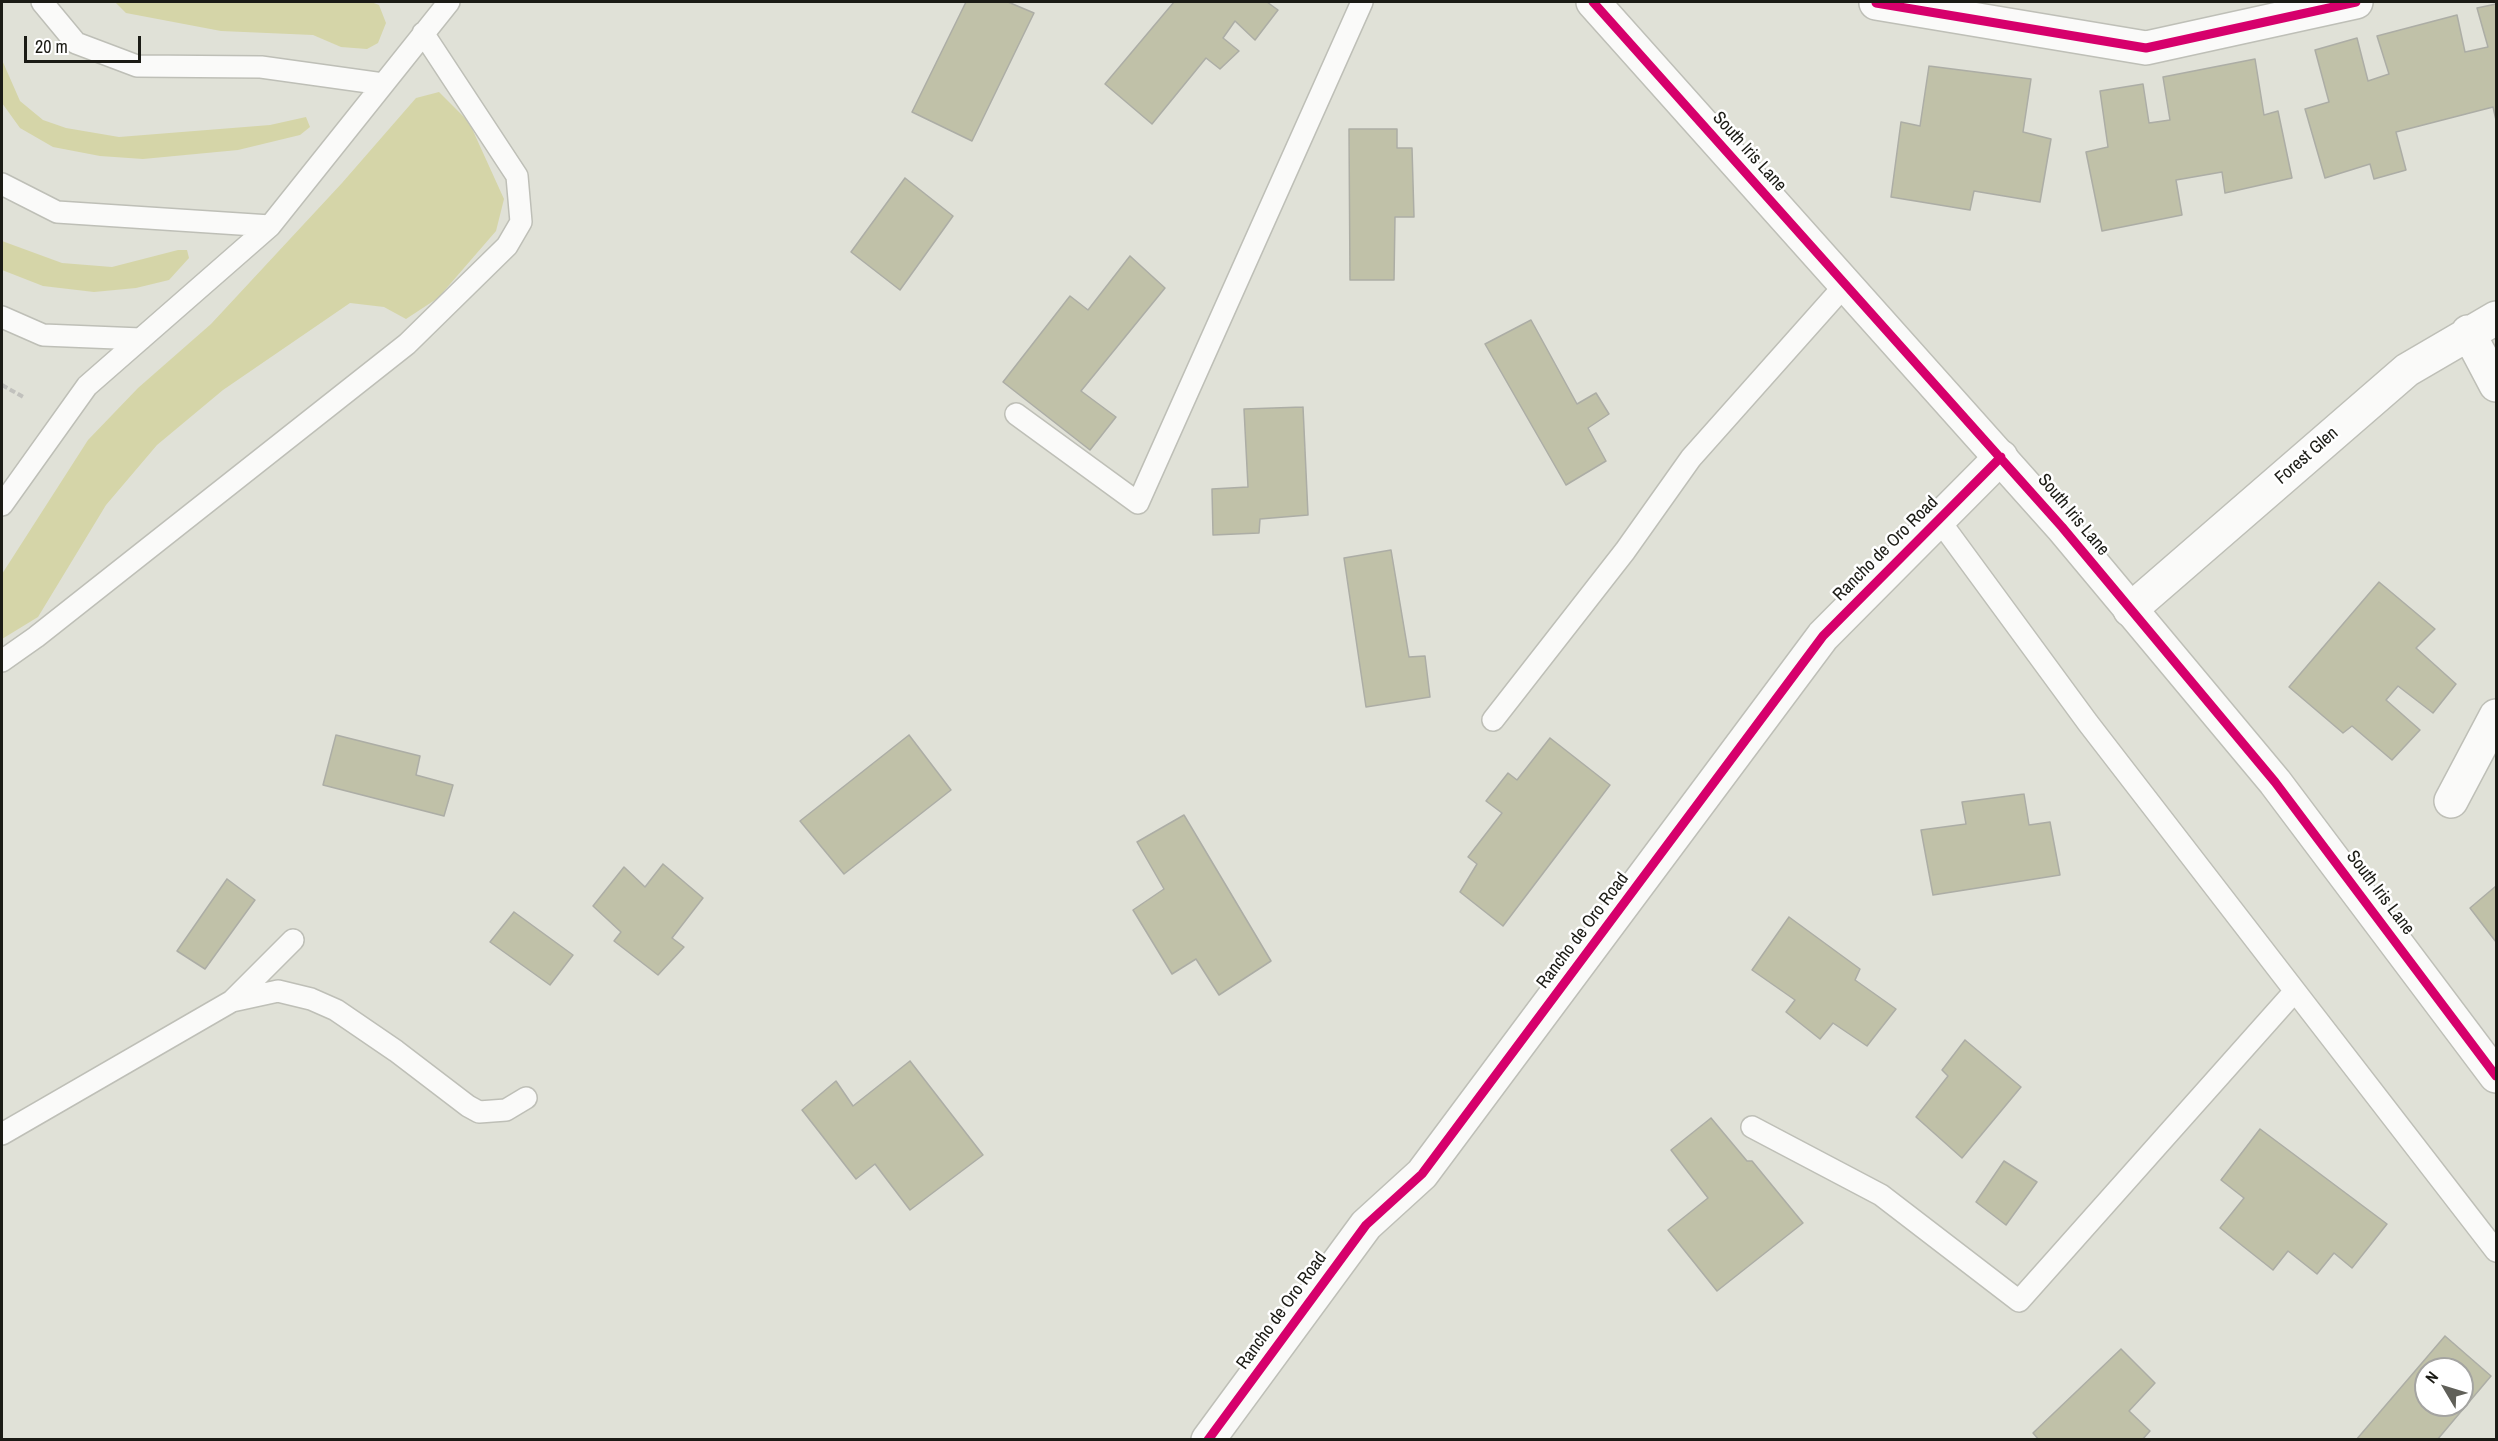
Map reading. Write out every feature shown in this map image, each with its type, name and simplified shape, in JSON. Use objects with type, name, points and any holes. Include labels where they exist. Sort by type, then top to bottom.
[{"type":"street","name":"South Iris Lane","points":[[1593,2],[2001,457],[2130,610],[2281,790],[2496,1076]]},
{"type":"street","points":[[1876,3],[2146,48],[2356,2]]},
{"type":"street","points":[[2482,325],[2496,384]]},
{"type":"street","name":"Forest Glen","points":[[2130,610],[2407,370],[2482,325]]},
{"type":"street","name":"Rancho de Oro Road","points":[[1208,1440],[1366,1225],[1422,1174],[1823,636],[2001,457]]},
{"type":"street","points":[[2451,801],[2496,716]]},
{"type":"lane","points":[[42,2],[76,43],[136,66],[261,67],[383,84]]},
{"type":"lane","points":[[2,505],[87,386],[270,226],[449,2]]},
{"type":"lane","points":[[1016,414],[1138,503],[1362,2]]},
{"type":"lane","points":[[2,661],[36,637],[407,344],[507,246],[521,222],[517,176],[423,33]]},
{"type":"lane","points":[[2,184],[57,212],[270,226]]},
{"type":"lane","points":[[1493,720],[1625,551],[1690,458],[1845,285]]},
{"type":"lane","points":[[2,316],[43,335],[141,339]]},
{"type":"lane","points":[[1939,520],[2088,723],[2496,1251]]},
{"type":"lane","points":[[2,1134],[232,1002],[293,940]]},
{"type":"lane","points":[[232,1002],[278,991],[311,999],[345,1016],[396,1051],[468,1107],[479,1112],[506,1110],[526,1098]]},
{"type":"lane","points":[[1752,1127],[1881,1195],[2019,1301],[2295,991]]},
{"type":"path","points":[[2,385],[25,398]]},
{"type":"green space","points":[[115,2],[371,2],[379,5],[386,23],[378,43],[367,49],[341,47],[313,35],[221,31],[126,13]]},
{"type":"green space","points":[[2,60],[20,101],[43,120],[66,128],[119,137],[270,125],[306,117],[310,127],[300,135],[238,150],[143,159],[100,156],[53,147],[20,128],[2,103]]},
{"type":"green space","points":[[439,92],[469,122],[504,199],[496,231],[438,298],[406,319],[384,307],[350,303],[223,390],[157,445],[106,505],[38,617],[2,639],[2,574],[88,440],[138,388],[211,324],[342,183],[416,98]]},
{"type":"green space","points":[[2,241],[62,263],[112,267],[178,250],[187,250],[189,258],[169,280],[136,288],[94,292],[43,286],[2,270]]},
{"type":"building","points":[[966,2],[1008,2],[1034,13],[972,141],[912,112]]},
{"type":"building","points":[[1174,2],[1267,2],[1278,10],[1255,40],[1235,21],[1223,38],[1239,51],[1220,69],[1206,58],[1152,124],[1105,84]]},
{"type":"building","points":[[2496,4],[2496,120],[2493,107],[2396,132],[2406,170],[2374,179],[2370,164],[2325,178],[2305,109],[2329,102],[2315,50],[2357,38],[2368,81],[2389,74],[2377,36],[2457,15],[2465,52],[2488,47],[2477,8]]},
{"type":"building","points":[[2255,59],[2264,115],[2278,111],[2292,178],[2225,193],[2222,172],[2176,180],[2182,215],[2102,231],[2086,152],[2108,147],[2100,91],[2143,84],[2149,123],[2170,120],[2163,77]]},
{"type":"building","points":[[1929,66],[2031,79],[2023,132],[2051,139],[2040,202],[1974,191],[1970,210],[1891,197],[1901,122],[1920,126]]},
{"type":"building","points":[[1349,129],[1397,129],[1397,148],[1412,148],[1414,217],[1395,217],[1394,280],[1350,280]]},
{"type":"building","points":[[905,178],[953,216],[900,290],[851,252]]},
{"type":"building","points":[[1130,256],[1165,288],[1081,391],[1116,417],[1090,450],[1003,382],[1070,296],[1088,310]]},
{"type":"building","points":[[1531,320],[1577,404],[1596,393],[1609,414],[1588,428],[1606,461],[1566,485],[1485,344]]},
{"type":"building","points":[[1303,407],[1308,515],[1260,519],[1259,533],[1213,535],[1212,489],[1248,487],[1244,409]]},
{"type":"building","points":[[1391,550],[1409,657],[1425,656],[1430,697],[1366,707],[1344,558]]},
{"type":"building","points":[[2379,582],[2435,629],[2416,648],[2456,684],[2433,713],[2398,686],[2386,700],[2420,730],[2392,760],[2352,726],[2343,733],[2289,687]]},
{"type":"building","points":[[336,735],[420,756],[416,775],[453,785],[444,816],[323,785]]},
{"type":"building","points":[[909,735],[951,790],[844,874],[800,821]]},
{"type":"building","points":[[1550,738],[1610,785],[1503,926],[1460,892],[1477,864],[1468,857],[1502,813],[1486,801],[1508,773],[1517,780]]},
{"type":"building","points":[[2024,794],[2029,825],[2050,822],[2060,875],[1933,895],[1921,830],[1966,824],[1962,802]]},
{"type":"building","points":[[1184,815],[1271,961],[1219,995],[1196,959],[1172,974],[1133,910],[1164,889],[1137,842]]},
{"type":"building","points":[[663,864],[703,898],[672,938],[684,947],[658,975],[614,941],[621,932],[593,906],[624,867],[645,887]]},
{"type":"building","points":[[227,879],[255,900],[205,969],[177,951]]},
{"type":"building","points":[[2496,886],[2496,942],[2470,908]]},
{"type":"building","points":[[514,912],[573,955],[550,985],[490,942]]},
{"type":"building","points":[[1789,917],[1860,969],[1855,980],[1896,1009],[1867,1046],[1833,1023],[1820,1039],[1786,1012],[1795,1000],[1752,970]]},
{"type":"building","points":[[1965,1040],[2021,1087],[1962,1158],[1916,1117],[1948,1076],[1942,1070]]},
{"type":"building","points":[[910,1061],[983,1155],[910,1210],[875,1164],[856,1179],[802,1110],[836,1081],[853,1106]]},
{"type":"building","points":[[1711,1118],[1747,1161],[1752,1161],[1803,1223],[1717,1291],[1668,1230],[1708,1198],[1671,1150]]},
{"type":"building","points":[[2260,1129],[2387,1224],[2352,1268],[2334,1253],[2317,1274],[2288,1251],[2273,1270],[2220,1228],[2244,1198],[2221,1180]]},
{"type":"building","points":[[2004,1161],[2037,1182],[2006,1225],[1976,1202]]},
{"type":"building","points":[[2445,1336],[2469,1357],[2427,1357]]},
{"type":"building","points":[[2121,1349],[2155,1383],[2129,1411],[2150,1431],[2142,1440],[2039,1440],[2033,1433]]},
{"type":"building","points":[[2474,1361],[2491,1376],[2474,1396]]},
{"type":"building","points":[[2414,1372],[2414,1417],[2456,1417],[2437,1440],[2356,1440]]},
{"type":"cycle path","points":[[1593,2],[2062,527],[2275,782],[2496,1076]]},
{"type":"cycle path","points":[[1876,3],[2146,48],[2356,2]]},
{"type":"cycle path","points":[[1208,1440],[1366,1225],[1422,1174],[1823,636],[2001,457]]}]
